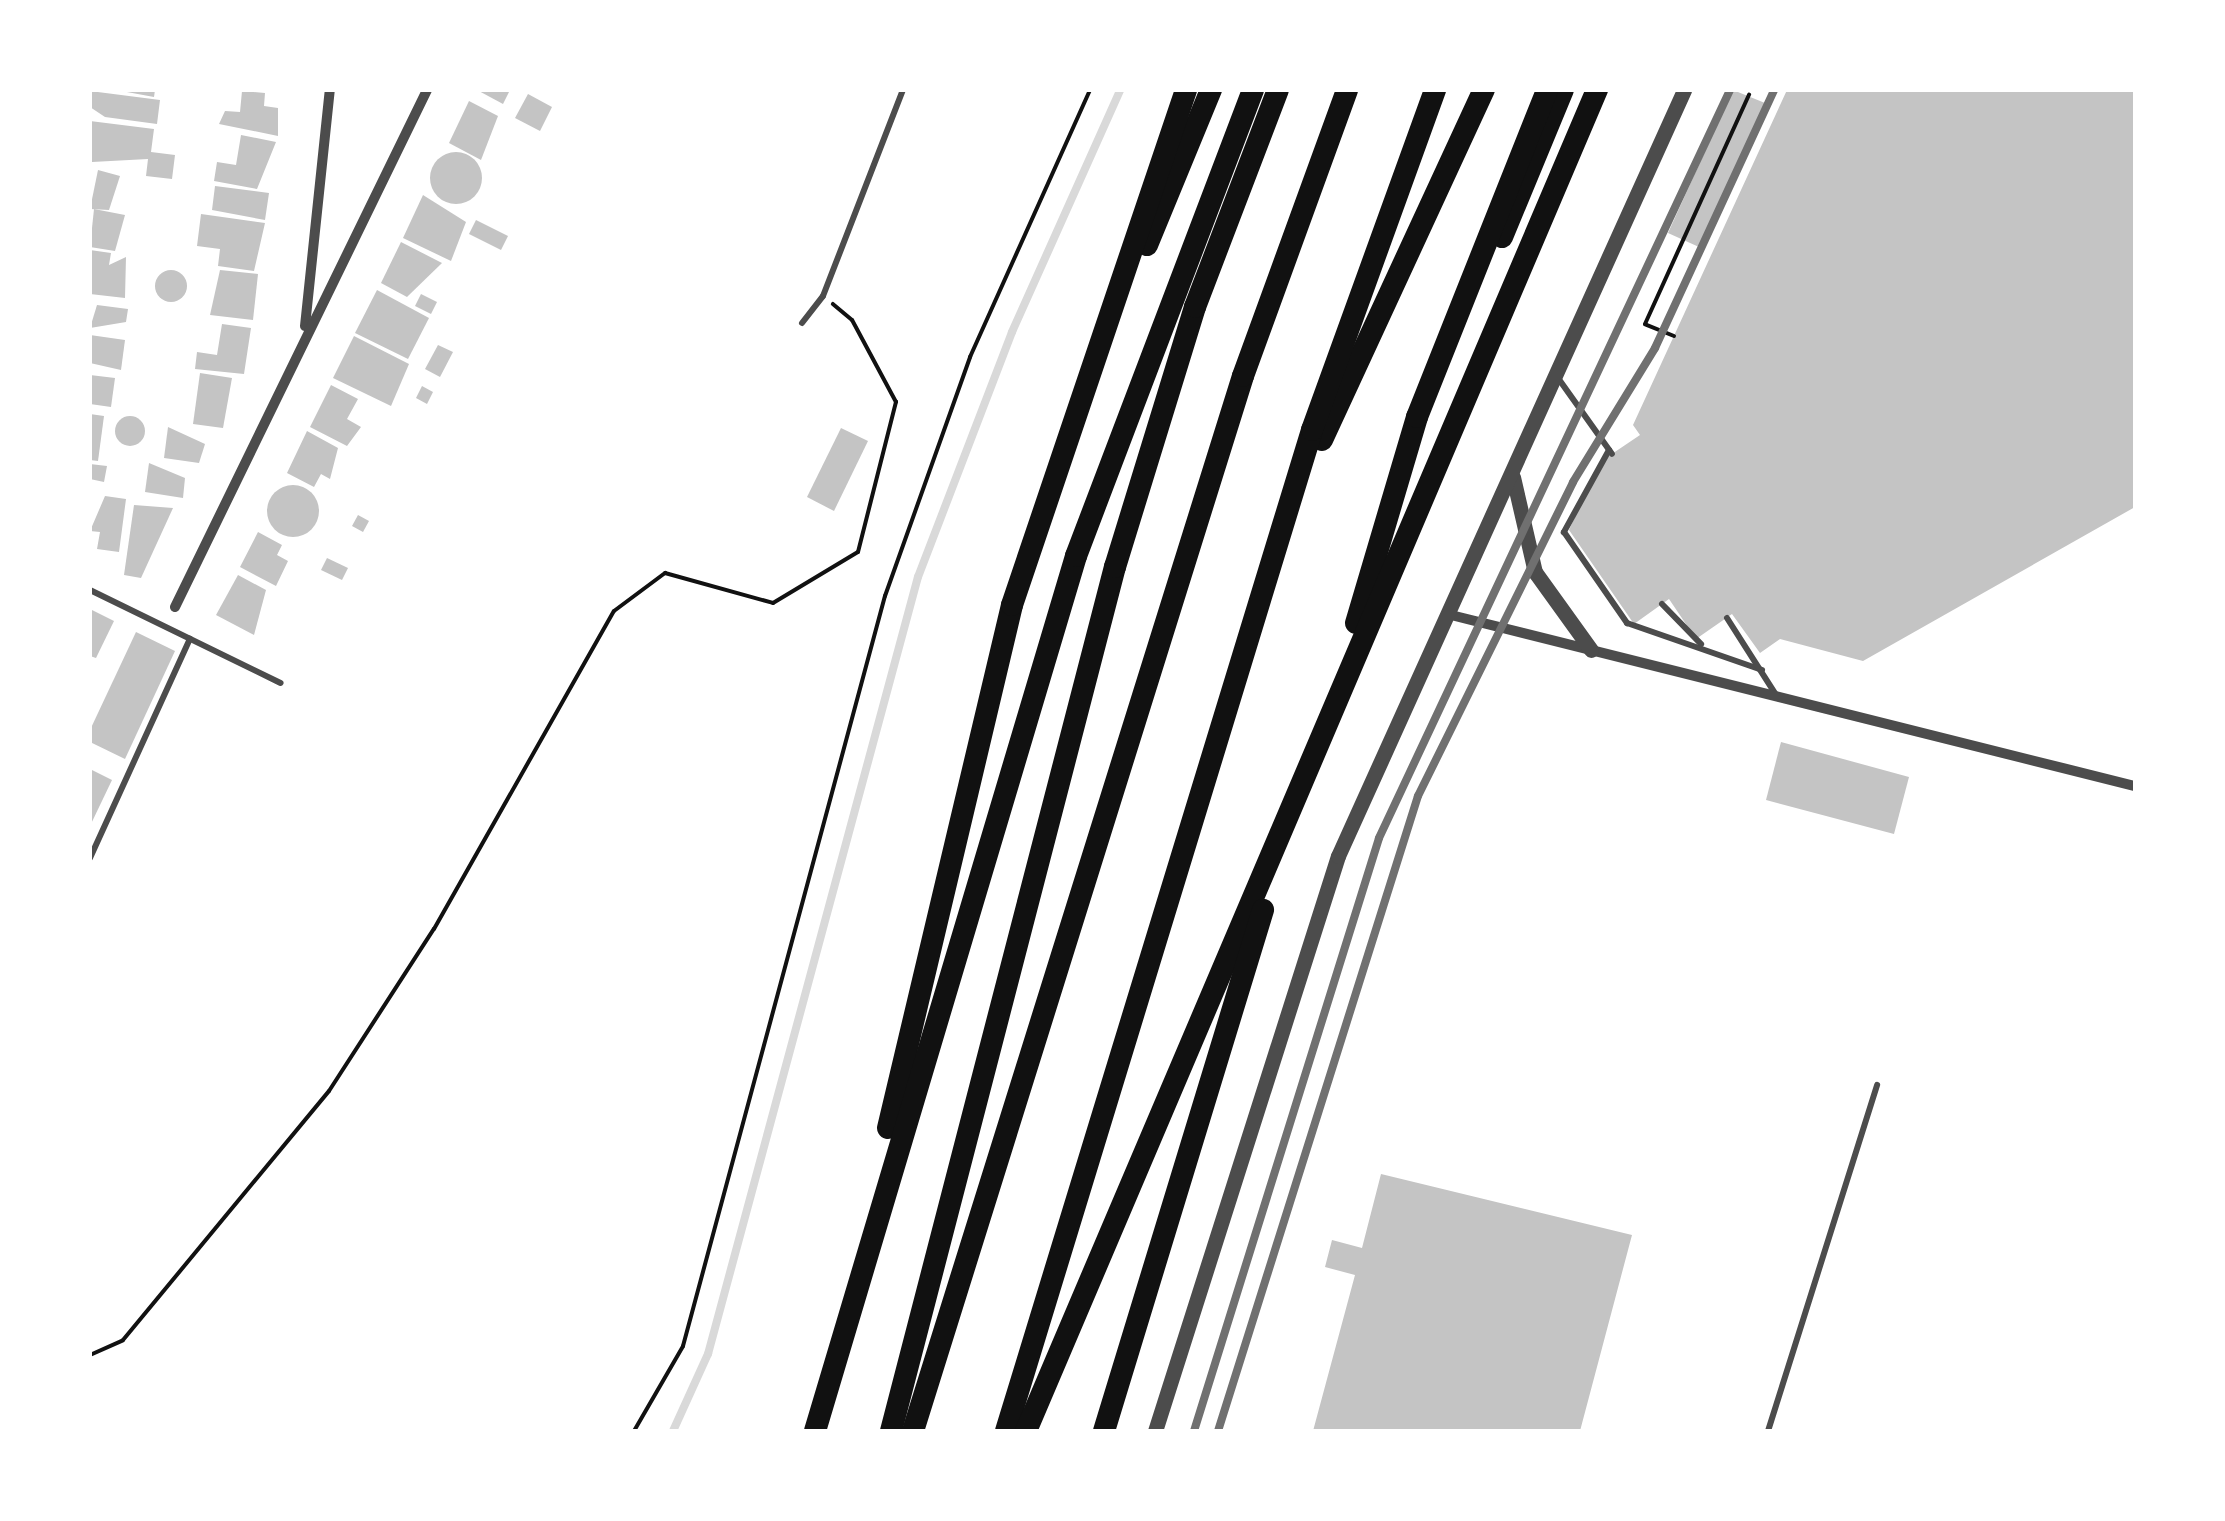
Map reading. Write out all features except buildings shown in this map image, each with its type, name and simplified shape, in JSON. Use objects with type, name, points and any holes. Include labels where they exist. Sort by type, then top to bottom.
[{"type":"highway","points":[[839,1342],[986,712],[1048,489],[1186,90]]},
{"type":"highway","points":[[1048,489],[1210,90]]},
{"type":"highway","points":[[815,1431],[1076,556],[1253,90]]},
{"type":"highway","points":[[890,1431],[1120,550],[1195,307],[1278,90]]},
{"type":"highway","points":[[914,1431],[1243,376],[1347,90]]},
{"type":"highway","points":[[1006,1431],[1284,520],[1435,90]]},
{"type":"highway","points":[[1284,520],[1484,90]]},
{"type":"highway","points":[[1104,1431],[1383,538],[1417,416],[1546,90]]},
{"type":"highway","points":[[1383,538],[1563,90]]},
{"type":"highway","points":[[1026,1431],[1596,90]]},
{"type":"street","points":[[305,332],[330,90]]},
{"type":"street","points":[[175,608],[305,332],[427,90]]},
{"type":"street","points":[[1155,1431],[1338,856],[1452,615],[1684,90]]},
{"type":"street","points":[[1513,477],[1534,572],[1591,650]]},
{"type":"street","points":[[1452,615],[2135,786]]},
{"type":"lane","points":[[802,323],[823,296],[904,90]]},
{"type":"lane","points":[[1557,376],[1611,452],[1564,532],[1627,624],[1762,670]]},
{"type":"lane","points":[[90,590],[281,683]]},
{"type":"lane","points":[[1662,604],[1706,648]]},
{"type":"lane","points":[[1726,618],[1779,699]]},
{"type":"lane","points":[[90,858],[190,639]]},
{"type":"lane","points":[[1768,1431],[1877,1085]]},
{"type":"path","points":[[634,1431],[683,1346],[885,596],[970,357],[1090,90]]},
{"type":"path","points":[[1674,336],[1645,324],[1749,95]]},
{"type":"path","points":[[90,1354],[122,1340],[329,1091],[434,929],[614,612],[665,573],[773,604],[858,552],[896,402],[852,320],[823,296]]},
{"type":"waterway","points":[[673,1431],[708,1354],[918,577],[1012,332],[1120,90]]},
{"type":"railway","points":[[1194,1431],[1379,838],[1730,90]]},
{"type":"railway","points":[[1218,1431],[1418,796],[1573,482],[1655,348],[1774,90]]}]
